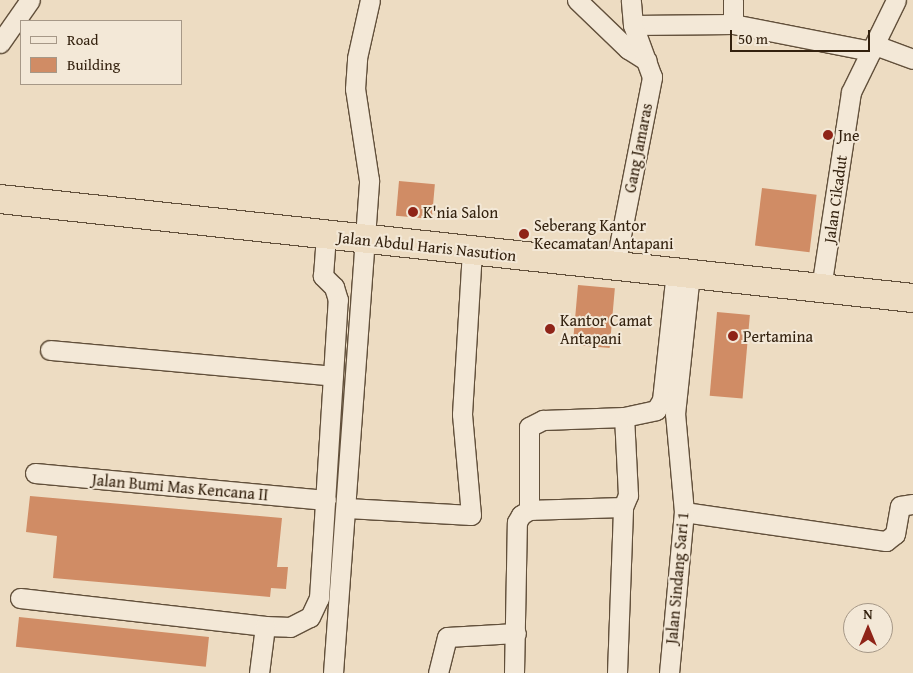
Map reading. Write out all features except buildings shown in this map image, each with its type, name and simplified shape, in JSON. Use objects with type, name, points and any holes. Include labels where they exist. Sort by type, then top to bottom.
[{"type":"highway","name":"Jalan Abdul Haris Nasution","points":[[0,199],[326,236],[913,298]]},
{"type":"street","points":[[0,44],[30,0]]},
{"type":"street","points":[[333,673],[347,508],[363,240],[370,173],[355,89],[357,58],[370,0]]},
{"type":"street","points":[[577,0],[628,49],[647,61]]},
{"type":"street","name":"Gang Jamaras","points":[[615,266],[652,77],[633,25],[631,0]]},
{"type":"street","points":[[733,0],[733,24]]},
{"type":"street","name":"Jalan Cikadut","points":[[821,288],[851,92],[896,0]]},
{"type":"street","points":[[633,25],[733,24],[873,48],[913,59]]},
{"type":"street","points":[[20,598],[265,626],[290,627],[310,617],[319,598],[338,300],[334,287],[322,276],[326,236]]},
{"type":"street","points":[[347,508],[471,515],[462,414],[472,250]]},
{"type":"street","points":[[529,510],[528,427],[533,422],[624,416],[656,410],[662,400],[683,273]]},
{"type":"street","name":"Jalan Sindang Sari 1","points":[[669,673],[684,512],[675,414],[683,273]]},
{"type":"street","points":[[50,350],[333,376]]},
{"type":"street","points":[[617,673],[623,507],[628,495],[624,416]]},
{"type":"street","name":"Jalan Bumi Mas Kencana II","points":[[35,473],[326,500]]},
{"type":"street","points":[[684,512],[886,541],[894,534],[900,506],[913,504]]},
{"type":"street","points":[[514,673],[517,522],[521,514],[529,510],[623,507]]},
{"type":"street","points":[[259,673],[265,626]]},
{"type":"street","points":[[438,673],[447,637],[516,634]]},
{"type":"place","name":"Jne","points":[[828,135]]},
{"type":"place","name":"K'nia Salon","points":[[413,212]]},
{"type":"place","name":"Seberang Kantor Kecamatan Antapani","points":[[524,234]]},
{"type":"place","name":"Kantor Camat Antapani","points":[[550,329]]},
{"type":"place","name":"Pertamina","points":[[733,336]]}]
